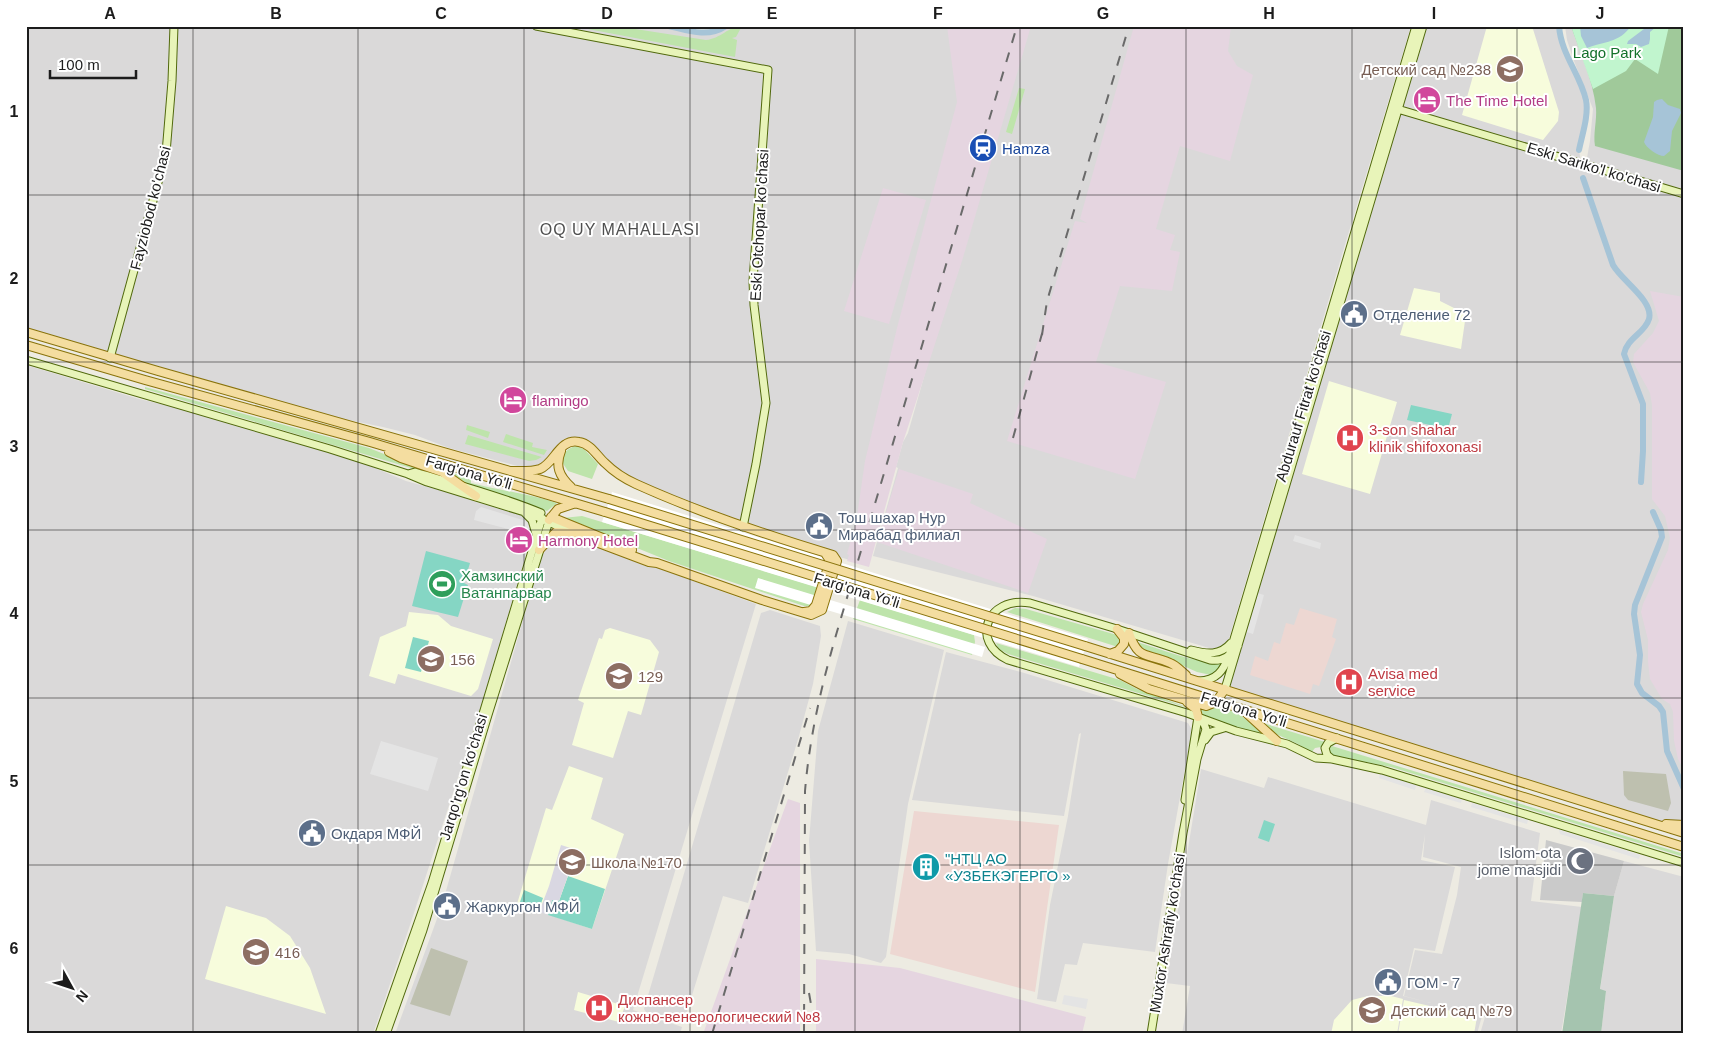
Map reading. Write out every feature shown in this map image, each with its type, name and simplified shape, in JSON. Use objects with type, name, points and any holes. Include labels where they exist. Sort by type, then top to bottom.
[{"type":"main road","name":"Fayziobod ko'chasi","points":[[110,358],[166,153],[174,26]]},
{"type":"main road","name":"Eski Otchopar ko'chasi","points":[[536,26],[768,70],[753,281],[754,305],[766,403],[756,464],[742,527]]},
{"type":"main road","name":"Abdurauf Fitrat ko'chasi","points":[[1225,690],[1252,588],[1395,108],[1416,26]]},
{"type":"main road","name":"Abdurauf Fitrat ko'chasi","points":[[1395,108],[1423,26]]},
{"type":"main road","name":"Eski Sariko'l ko'chasi","points":[[1395,108],[1684,194]]},
{"type":"main road","name":"Farg'ona Yo'li","points":[[26,332],[110,358],[610,499],[1684,833]]},
{"type":"main road","name":"Farg'ona Yo'li","points":[[26,345],[370,442],[606,512],[1218,700],[1684,847]]},
{"type":"main road","name":"Farg'ona Yo'li","points":[[26,360],[291,437],[547,519]]},
{"type":"main road","points":[[370,442],[401,458],[442,472],[476,496]]},
{"type":"main road","points":[[510,471],[541,468],[548,464],[565,445],[575,442],[583,443],[591,448],[611,469],[628,480],[742,527],[825,553],[829,559],[829,564],[816,605],[810,612],[802,612],[650,562],[572,533],[556,532],[539,550]]},
{"type":"main road","points":[[565,445],[560,454],[558,468],[563,479],[577,490]]},
{"type":"main road","name":"Farg'ona Yo'li","points":[[408,474],[415,472],[511,501],[572,533]]},
{"type":"main road","points":[[578,504],[563,506],[547,519],[651,557],[657,563]]},
{"type":"main road","points":[[525,513],[532,520],[536,534]]},
{"type":"main road","name":"Jarqo'rg'on ko'chasi","points":[[379,1034],[432,883],[536,534],[547,519]]},
{"type":"main road","name":"Jarqo'rg'on ko'chasi","points":[[386,1034],[423,930],[547,519]]},
{"type":"main road","points":[[1229,656],[1221,660],[1210,660],[1118,629],[1030,603],[1014,601],[1005,604],[994,612],[988,624],[987,633],[993,650],[1008,660],[1198,717],[1227,728],[1277,741],[1316,758],[1332,759],[1382,770],[1684,863]]},
{"type":"main road","points":[[1110,654],[1118,651],[1124,644],[1124,638],[1118,629]]},
{"type":"main road","points":[[1129,633],[1132,643],[1140,653],[1172,663],[1192,679],[1205,680],[1217,676],[1224,669],[1236,643]]},
{"type":"main road","points":[[1138,636],[1210,653],[1222,651],[1236,643]]},
{"type":"main road","points":[[1103,665],[1149,689],[1206,706],[1218,700],[1225,690]]},
{"type":"main road","points":[[1183,699],[1196,709],[1198,717]]},
{"type":"main road","points":[[1239,707],[1277,741]]},
{"type":"main road","name":"Muxtor Ashrafiy ko'chasi","points":[[1151,1034],[1182,833],[1197,759],[1206,729],[1198,717]]},
{"type":"main road","name":"Muxtor Ashrafiy ko'chasi","points":[[1182,833],[1181,823],[1198,717]]},
{"type":"main road","points":[[1202,743],[1211,732],[1227,728]]},
{"type":"main road","points":[[1332,759],[1325,750],[1328,743],[1337,738]]},
{"type":"main road","points":[[1316,758],[1315,753],[1318,750],[1322,748],[1325,750]]},
{"type":"main road","points":[[1652,822],[1684,825]]},
{"type":"shaded area","name":"OQ UY MAHALLASI","points":[[26,26],[669,26],[705,33],[717,31],[726,26],[1010,26],[850,560],[825,553],[636,484],[591,448],[570,442],[548,464],[533,470],[449,448],[415,435],[285,407],[26,332]]},
{"type":"shaded area","points":[[947,26],[1031,26],[962,261],[903,442],[869,567],[847,561],[849,555],[847,554],[856,523],[865,461],[897,328],[957,102]]},
{"type":"shaded area","points":[[1024,26],[1411,26],[1228,642],[1216,650],[1033,596],[873,556],[898,468],[896,467],[903,442],[908,433]]},
{"type":"shaded area","points":[[1134,26],[1231,26],[1228,51],[1237,66],[1253,75],[1230,161],[1180,146],[1156,229],[1175,235],[1170,250],[1180,252],[1172,291],[1120,286],[1096,362],[1166,382],[1135,479],[1007,441],[1075,221],[1087,223],[1080,219]]},
{"type":"shaded area","points":[[1423,26],[1559,26],[1565,52],[1586,100],[1586,112],[1579,150],[1581,162],[1586,163],[1593,109],[1574,61],[1567,40],[1565,26],[1684,26],[1684,189],[1597,167],[1684,196],[1684,823],[1652,823],[1225,689]]},
{"type":"shaded area","name":"Детский сад №238","points":[[1487,26],[1532,26],[1559,112],[1558,121],[1543,140],[1462,115]]},
{"type":"shaded area","points":[[1580,26],[1631,26],[1617,39],[1587,48],[1581,36]]},
{"type":"shaded area","points":[[1648,26],[1657,26],[1650,32],[1649,44],[1641,47],[1636,44],[1627,44],[1628,41]]},
{"type":"shaded area","points":[[1662,99],[1668,105],[1680,109],[1681,113],[1672,131],[1670,151],[1664,156],[1652,151],[1644,142],[1653,117],[1654,102]]},
{"type":"shaded area","points":[[883,188],[926,200],[889,324],[844,311]]},
{"type":"shaded area","points":[[1414,288],[1440,293],[1440,301],[1466,314],[1461,349],[1400,335]]},
{"type":"shaded area","points":[[1650,291],[1684,297],[1684,770],[1678,759],[1674,741],[1673,712],[1670,704],[1662,699],[1650,679],[1648,640],[1641,612],[1668,550],[1670,538],[1665,516],[1652,499],[1652,405],[1650,393],[1633,362],[1634,354],[1653,333],[1659,321]]},
{"type":"shaded area","points":[[26,365],[139,399],[252,425],[330,449],[406,481],[525,516],[528,519],[532,531],[479,713],[373,1034],[26,1034]]},
{"type":"shaded area","name":"3-son shahar klinik shifoxonasi","points":[[1329,381],[1397,402],[1370,494],[1302,474]]},
{"type":"shaded area","points":[[1411,405],[1452,414],[1448,429],[1407,420]]},
{"type":"shaded area","points":[[899,469],[973,494],[970,503],[1047,539],[1028,593],[877,542]]},
{"type":"shaded area","points":[[481,507],[526,521],[529,526],[529,532],[513,527],[512,530],[474,520],[476,511]]},
{"type":"shaded area","points":[[569,535],[756,604],[633,1010],[682,1027],[680,1034],[395,1034],[442,905],[540,560],[554,536]]},
{"type":"shaded area","points":[[1295,535],[1321,543],[1320,549],[1293,541]]},
{"type":"shaded area","name":"Хамзинский Ватанпарвар","points":[[426,551],[470,563],[464,583],[468,585],[458,617],[412,606]]},
{"type":"shaded area","points":[[1254,592],[1264,595],[1253,634],[1243,631]]},
{"type":"shaded area","points":[[1300,608],[1337,619],[1332,637],[1336,639],[1319,686],[1313,684],[1310,694],[1250,675],[1255,656],[1268,661],[1274,642],[1280,644],[1286,623],[1294,625]]},
{"type":"shaded area","points":[[770,610],[820,626],[821,636],[813,684],[748,903],[723,896],[683,1024],[646,1012],[644,1009],[761,613]]},
{"type":"shaded area","name":"156","points":[[409,612],[438,615],[451,626],[493,639],[478,689],[471,696],[398,674],[395,684],[369,676],[380,637],[406,626]]},
{"type":"shaded area","points":[[848,621],[944,650],[908,804],[886,957],[881,963],[849,954],[816,951],[809,841],[818,731]]},
{"type":"shaded area","name":"129","points":[[610,628],[650,640],[659,652],[641,715],[628,711],[613,758],[572,745],[584,703],[578,700],[599,638],[602,639],[605,630]]},
{"type":"shaded area","points":[[413,637],[429,641],[421,672],[405,668]]},
{"type":"shaded area","points":[[946,652],[1021,672],[1188,723],[1192,730],[1168,864],[1155,952],[1083,943],[1077,965],[1065,964],[1056,1002],[1037,999],[1050,905],[1068,816],[1081,733],[1079,734],[1064,816],[912,800]]},
{"type":"shaded area","points":[[381,741],[438,758],[428,791],[370,774]]},
{"type":"shaded area","name":"Школа №170","points":[[569,766],[603,778],[591,819],[624,834],[592,929],[517,904],[546,808],[552,810]]},
{"type":"shaded area","points":[[1201,769],[1264,788],[1268,777],[1426,825],[1431,800],[1540,833],[1531,901],[1582,907],[1561,1034],[1480,1034],[1485,1017],[1482,1016],[1477,1034],[1182,1034],[1190,986],[1166,983]],"holes":[[[1425,834],[1423,857],[1461,867],[1457,895],[1442,954],[1415,950],[1404,996],[1431,1003],[1403,996],[1414,948],[1435,951],[1455,867],[1421,860]]]},
{"type":"shaded area","points":[[1623,771],[1666,774],[1671,803],[1668,811],[1628,800],[1624,795]]},
{"type":"shaded area","points":[[1380,774],[1416,785],[1415,790],[1379,778]]},
{"type":"shaded area","points":[[1426,788],[1462,799],[1461,803],[1424,792]]},
{"type":"shaded area","points":[[788,799],[800,803],[800,1034],[703,1034]]},
{"type":"shaded area","points":[[1472,803],[1528,820],[1527,824],[1471,807]]},
{"type":"shaded area","points":[[914,811],[1059,825],[1035,992],[890,954]]},
{"type":"shaded area","points":[[1264,820],[1275,824],[1269,842],[1258,838]]},
{"type":"shaded area","points":[[1559,830],[1640,855],[1639,859],[1560,834]]},
{"type":"shaded area","points":[[1546,840],[1624,861],[1614,896],[1583,893],[1582,902],[1540,900]]},
{"type":"shaded area","points":[[561,845],[577,850],[559,901],[552,900],[548,915],[539,912]]},
{"type":"shaded area","points":[[1624,861],[1684,877],[1684,1034],[1601,1034],[1606,991],[1600,990],[1614,896]]},
{"type":"shaded area","points":[[568,876],[605,889],[592,929],[548,915],[552,899],[559,901]]},
{"type":"shaded area","points":[[524,890],[543,898],[539,909],[520,902]]},
{"type":"shaded area","points":[[1583,893],[1614,896],[1600,989],[1606,991],[1601,1034],[1562,1034]]},
{"type":"shaded area","name":"416","points":[[226,906],[266,918],[290,936],[310,968],[326,1014],[205,979]]},
{"type":"shaded area","points":[[431,948],[468,961],[450,1016],[410,1004]]},
{"type":"shaded area","points":[[816,959],[900,968],[1086,1017],[1082,1034],[816,1034]]},
{"type":"shaded area","name":"Диспансер кожно-венерологический №8","points":[[578,992],[625,1006],[619,1022],[574,1010]]},
{"type":"shaded area","points":[[1064,995],[1088,999],[1086,1009],[1062,1004]]},
{"type":"shaded area","name":"Детский сад №79","points":[[1368,996],[1391,996],[1403,999],[1397,1034],[1331,1034],[1334,1020],[1352,1000]]},
{"type":"shaded area","points":[[1404,1000],[1477,1017],[1474,1034],[1398,1034]]},
{"type":"green space","points":[[572,26],[616,26],[706,40],[742,26],[736,37],[732,38],[737,40],[735,57]]},
{"type":"green space","points":[[1571,26],[1684,26],[1684,171],[1595,146],[1596,108],[1594,98],[1589,77]]},
{"type":"green space","name":"Lago Park","points":[[1571,26],[1669,26],[1658,74],[1635,59],[1626,71],[1593,89]]},
{"type":"green space","points":[[1019,88],[1025,89],[1012,134],[1006,132]]},
{"type":"green space","points":[[145,387],[369,448],[436,472],[448,479],[145,389]]},
{"type":"green space","points":[[467,425],[490,432],[488,438],[466,430]]},
{"type":"green space","points":[[506,434],[533,443],[532,447],[547,450],[544,455],[503,442]]},
{"type":"green space","points":[[468,435],[542,457],[529,461],[465,444]]},
{"type":"green space","points":[[577,446],[584,449],[598,464],[592,479],[568,471],[562,462],[566,451]]},
{"type":"green space","points":[[438,467],[471,480],[471,483],[557,503],[547,511],[472,486]]},
{"type":"green space","points":[[582,516],[817,587],[810,606],[804,606],[669,561],[563,518]]},
{"type":"green space","points":[[860,600],[974,635],[975,642],[972,655],[853,619]]},
{"type":"green space","points":[[1015,608],[1026,609],[1117,635],[1122,640],[1118,647],[1007,612]]},
{"type":"green space","points":[[1137,642],[1200,661],[1222,663],[1218,670],[1211,675],[1197,672],[1166,658],[1156,657],[1141,649]]},
{"type":"green space","points":[[996,643],[1120,680],[1137,689],[1192,709],[1008,654],[999,649]]},
{"type":"green space","points":[[1219,707],[1236,712],[1266,735],[1205,718],[1199,708]]},
{"type":"green space","points":[[1263,723],[1325,742],[1311,753],[1298,744],[1276,734]]},
{"type":"green space","points":[[1332,746],[1684,854],[1684,857],[1391,767],[1329,755],[1328,749]]},
{"type":"pier","points":[[612,492],[1088,639],[1079,667],[602,522]]},
{"type":"pier","points":[[758,578],[985,647],[982,657],[755,588]]},
{"type":"waterway","points":[[669,26],[705,33],[719,30],[726,26]]},
{"type":"waterway","points":[[1559,26],[1563,46],[1580,81],[1587,106],[1579,150]]},
{"type":"waterway","points":[[1583,178],[1613,265],[1642,298],[1649,312],[1647,324],[1629,344],[1624,354],[1643,404],[1641,482]]},
{"type":"waterway","points":[[1653,512],[1662,537],[1635,605],[1634,614],[1640,655],[1637,684],[1642,693],[1659,706],[1663,712],[1667,751],[1684,789]]},
{"type":"railway","points":[[804,1034],[805,791],[810,747],[819,703],[841,618],[1017,26]]},
{"type":"railway","points":[[1042,335],[1047,301],[1129,26]]},
{"type":"railway","points":[[1013,438],[1043,330]]},
{"type":"railway","points":[[712,1034],[810,708]]},
{"type":"railway","points":[[809,993],[814,1021],[819,1034]]},
{"type":"place","name":"Детский сад №238","points":[[1510,69]]},
{"type":"place","name":"The Time Hotel","points":[[1427,100]]},
{"type":"place","name":"Hamza","points":[[983,148]]},
{"type":"place","name":"Отделение 72","points":[[1354,314]]},
{"type":"place","name":"flamingo","points":[[513,400]]},
{"type":"place","name":"3-son shahar klinik shifoxonasi","points":[[1350,438]]},
{"type":"place","name":"Тош шахар Нур Мирабад филиал","points":[[819,526]]},
{"type":"place","name":"Harmony Hotel","points":[[519,540]]},
{"type":"place","name":"Хамзинский Ватанпарвар","points":[[442,584]]},
{"type":"place","name":"156","points":[[431,659]]},
{"type":"place","name":"129","points":[[619,676]]},
{"type":"place","name":"Avisa med service","points":[[1349,682]]},
{"type":"place","name":"Окдаря МФЙ","points":[[312,833]]},
{"type":"place","name":"Islom-ota jome masjidi","points":[[1580,861]]},
{"type":"place","name":"Школа №170","points":[[572,862]]},
{"type":"place","name":"\"НТЦ АО «УЗБЕКЭГЕРГО »","points":[[926,867]]},
{"type":"place","name":"Жаркургон МФЙ","points":[[447,906]]},
{"type":"place","name":"416","points":[[256,952]]},
{"type":"place","name":"ГОМ - 7","points":[[1388,982]]},
{"type":"place","name":"Диспансер кожно-венерологический №8","points":[[599,1008]]},
{"type":"place","name":"Детский сад №79","points":[[1372,1010]]},
{"type":"district","name":"OQ UY MAHALLASI","points":[[620,229]]}]
